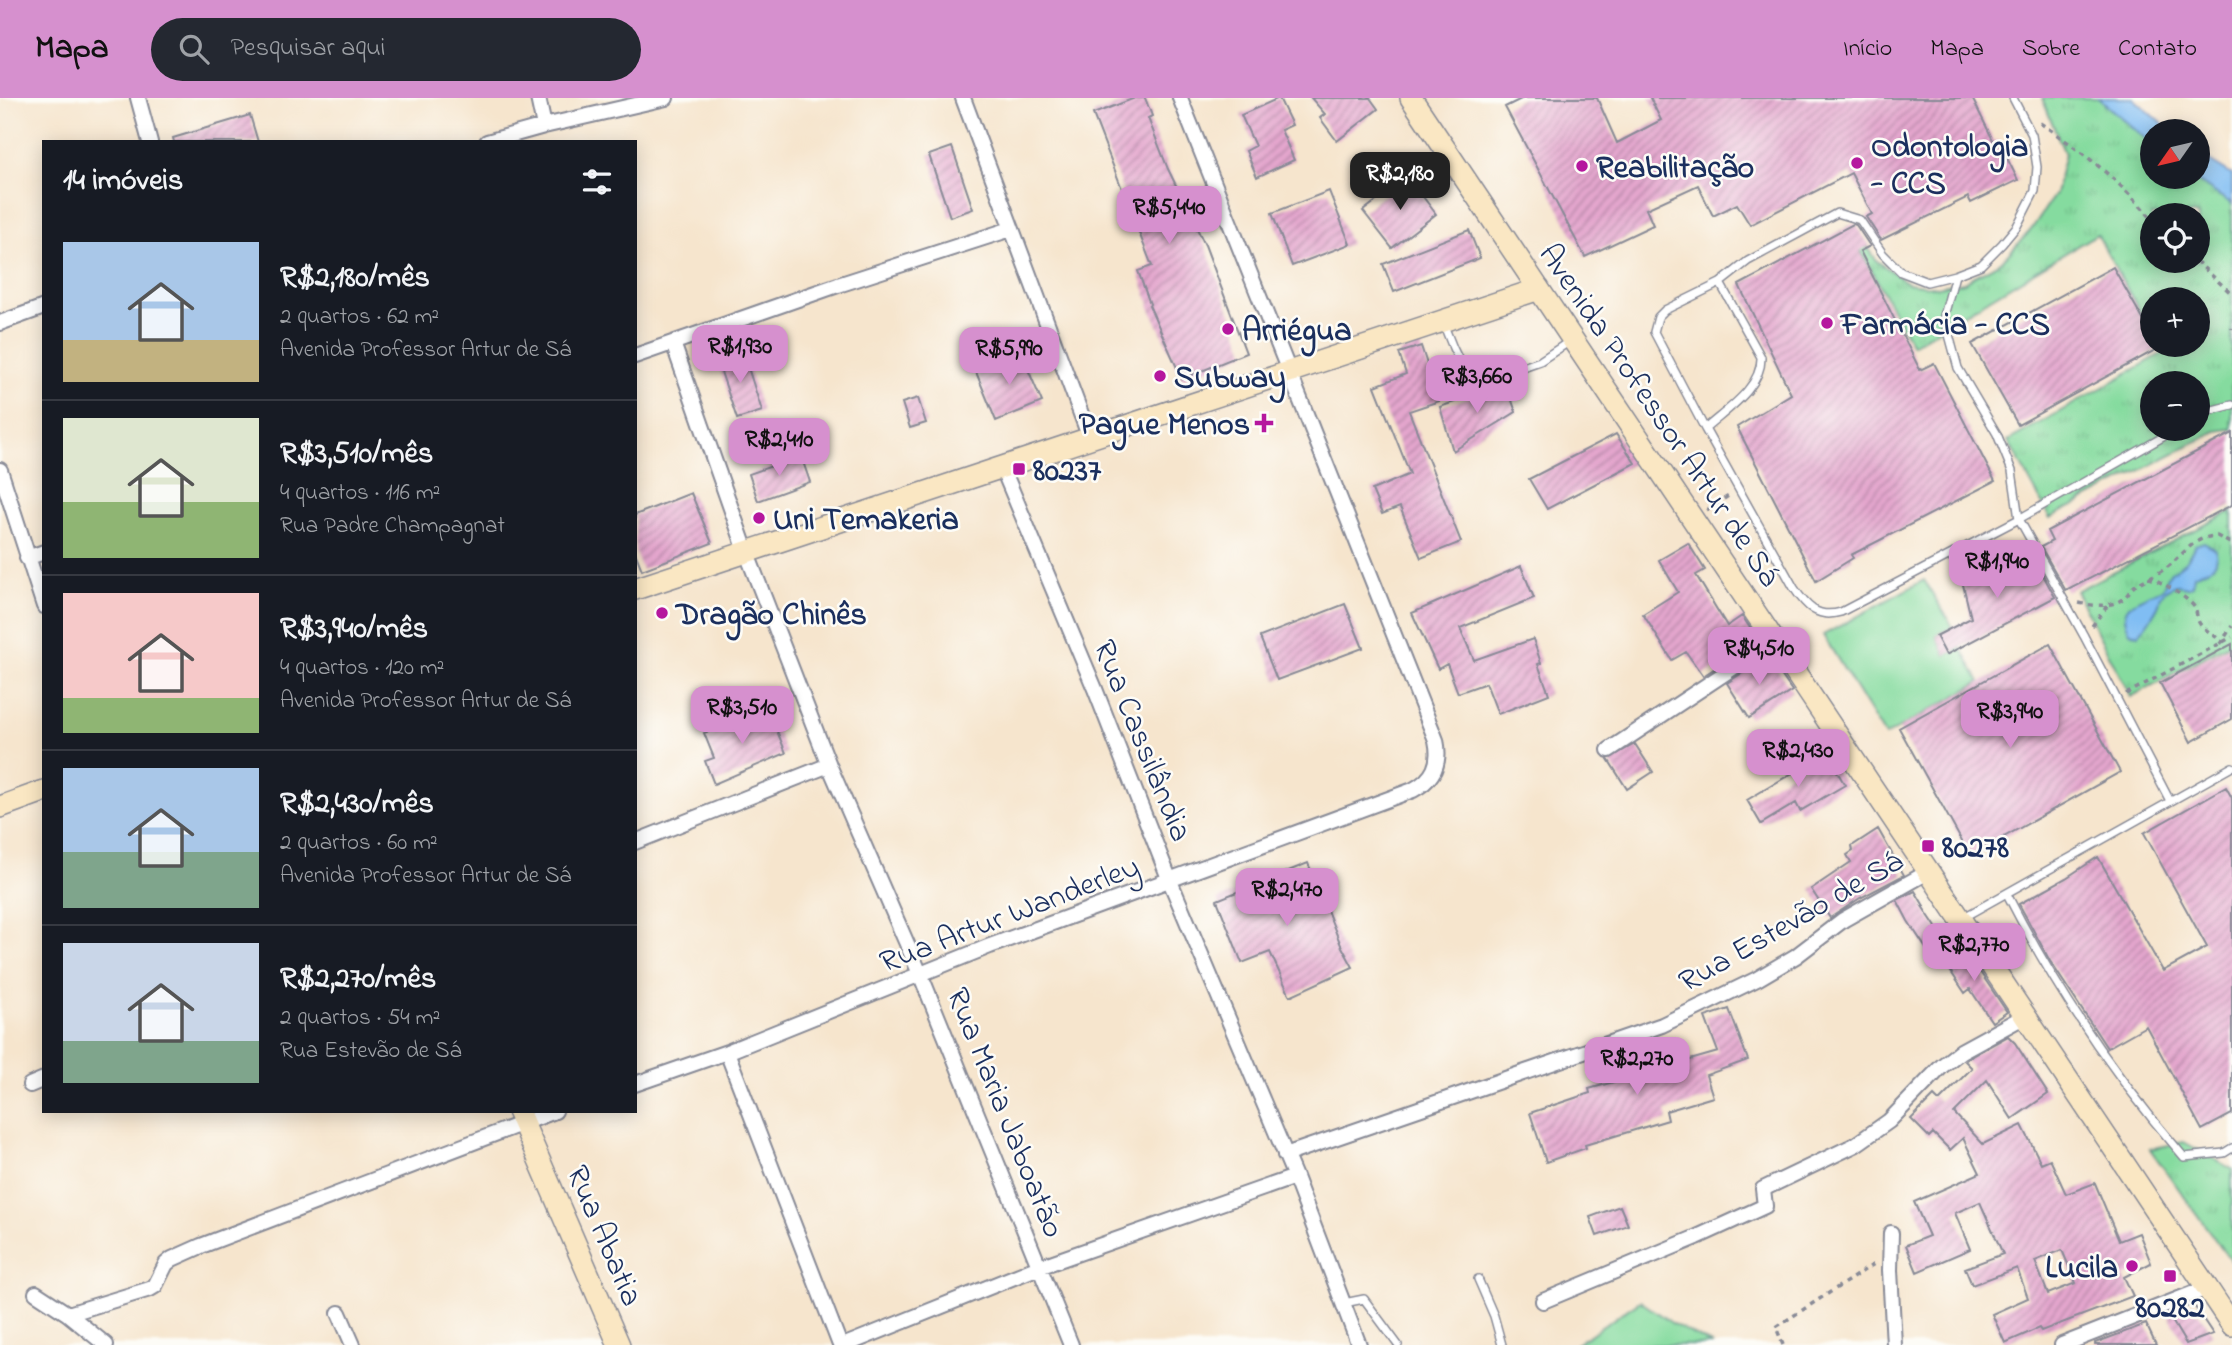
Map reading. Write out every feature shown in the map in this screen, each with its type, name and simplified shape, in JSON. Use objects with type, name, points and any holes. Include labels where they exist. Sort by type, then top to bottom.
[{"type":"street","points":[[138,98],[149,140]]},
{"type":"street","points":[[538,98],[544,126]]},
{"type":"street","points":[[494,140],[666,98]]},
{"type":"street","points":[[963,98],[1090,438]]},
{"type":"street","points":[[1180,98],[1288,371]]},
{"type":"street","name":"Avenida Professor Artur de Sá","points":[[1411,98],[2232,1325]]},
{"type":"street","points":[[637,355],[838,285],[1012,229]]},
{"type":"street","points":[[637,588],[1539,289]]},
{"type":"street","points":[[0,323],[42,308]]},
{"type":"street","name":"Rua Maria Jaboatão","points":[[673,343],[746,551],[829,765],[921,976],[1070,1345]]},
{"type":"street","name":"Rua Artur Wanderley","points":[[637,1083],[727,1052],[990,946],[1422,785],[1436,769],[1436,740],[1288,371]]},
{"type":"street","name":"Rua Cassilândia","points":[[1002,467],[1095,688],[1170,881],[1295,1177],[1359,1345]]},
{"type":"street","points":[[0,471],[42,600]]},
{"type":"street","points":[[27,558],[42,553]]},
{"type":"street","points":[[1609,750],[1775,640]]},
{"type":"street","points":[[637,841],[829,765]]},
{"type":"street","points":[[0,807],[42,792]]},
{"type":"street","name":"Rua Estevão de Sá","points":[[1285,1155],[1662,1025],[1757,979],[1796,956],[1843,920],[1928,872]]},
{"type":"street","points":[[1544,1301],[1765,1206],[1763,1189],[1855,1145],[1889,1121],[1942,1066],[1961,1051],[2025,1016]]},
{"type":"street","points":[[727,1052],[842,1345],[1039,1267],[1295,1177]]},
{"type":"street","points":[[68,1314],[150,1289],[155,1286],[161,1270],[172,1259],[201,1245],[520,1117],[543,1113]]},
{"type":"street","name":"Rua Abatia","points":[[520,1117],[619,1345]]},
{"type":"street","points":[[1891,1233],[1894,1345]]},
{"type":"street","points":[[2062,1345],[2207,1288]]},
{"type":"street","points":[[36,1293],[68,1314],[106,1345]]},
{"type":"street","points":[[339,1313],[353,1345]]},
{"type":"lane","points":[[2013,98],[2032,135],[2037,167],[2035,191],[2017,226],[1980,265],[1927,282],[1901,272],[1883,254],[1860,220],[1837,213],[1748,261],[1720,283],[1665,310],[1654,324],[1654,332],[1738,490],[1800,597],[1806,606],[1817,613],[1841,612],[2019,519],[2156,441]]},
{"type":"lane","points":[[1955,275],[1944,316],[1958,368],[1997,434],[2012,471],[2019,519],[2170,801]]},
{"type":"lane","points":[[1705,429],[1756,380],[1761,365],[1761,357],[1720,283]]},
{"type":"lane","points":[[1442,321],[1469,381],[1500,375],[1540,361],[1573,338]]},
{"type":"lane","points":[[2210,411],[2232,405]]},
{"type":"lane","points":[[1959,919],[2232,767]]},
{"type":"lane","points":[[2007,894],[2035,949],[2076,1015],[2110,1065],[2184,1157],[2224,1153],[2232,1148]]},
{"type":"lane","points":[[1478,1279],[1494,1316],[1502,1345]]},
{"type":"lane","points":[[1343,1303],[1364,1299],[1398,1345]]},
{"type":"path","points":[[2020,110],[2070,143],[2127,189],[2140,205]]},
{"type":"path","points":[[2210,273],[2232,293]]},
{"type":"path","points":[[1694,519],[1738,490]]},
{"type":"path","points":[[2064,600],[2094,606],[2108,605],[2166,568],[2187,546],[2197,540],[2217,536],[2232,544]]},
{"type":"path","points":[[2148,578],[2156,578],[2169,590],[2190,601],[2201,626],[2213,632],[2221,643]]},
{"type":"path","points":[[2084,636],[2108,605]]},
{"type":"path","points":[[2221,643],[2232,626]]},
{"type":"path","points":[[2116,699],[2232,637]]},
{"type":"path","points":[[1783,1345],[1776,1327],[1890,1254]]},
{"type":"green space","points":[[2042,98],[2098,98],[2140,134],[2140,189],[2209,189],[2232,204],[2232,430],[2210,434],[2210,371],[2140,371],[2140,441],[2197,441],[2050,518],[2008,441],[2156,357],[2210,357],[2210,287],[2140,287],[2140,312],[2097,234],[1912,345],[1848,227],[1853,226],[1877,261],[1908,283],[1937,287],[1964,282],[2001,262],[2031,230],[2055,194],[2065,154]]},
{"type":"green space","points":[[2232,511],[2232,642],[2131,697],[2076,591]]},
{"type":"green space","points":[[1924,580],[1953,627],[1936,636],[1946,655],[1961,648],[1980,682],[1885,736],[1823,635]]},
{"type":"green space","points":[[2184,1142],[2232,1169],[2232,1263],[2150,1149]]},
{"type":"green space","points":[[1640,1301],[1673,1324],[1713,1345],[1575,1345]]},
{"type":"water","points":[[2098,98],[2133,98],[2157,119],[2140,119],[2140,134]]},
{"type":"water","points":[[2210,161],[2232,175],[2232,204],[2209,189]]},
{"type":"water","points":[[2204,542],[2215,549],[2215,564],[2194,575],[2192,585],[2177,585],[2164,591],[2159,604],[2140,633],[2138,635],[2130,632],[2125,614],[2128,608],[2139,599],[2163,588],[2170,573],[2187,560],[2195,545]]},
{"type":"building","points":[[1135,98],[1145,98],[1152,116],[1148,118],[1168,169],[1205,245],[1246,353],[1182,379],[1149,305],[1138,271],[1152,266],[1093,114]]},
{"type":"building","points":[[1279,98],[1292,125],[1281,130],[1294,160],[1257,177],[1246,151],[1255,146],[1241,115]]},
{"type":"building","points":[[1311,98],[1370,98],[1378,109],[1337,141],[1320,118],[1325,114]]},
{"type":"building","name":"Odontologia - CCS","points":[[1523,98],[1597,98],[1617,143],[1661,120],[1650,98],[1972,98],[1994,142],[1998,140],[2018,180],[1971,203],[1968,197],[1881,240],[1866,217],[1872,214],[1851,173],[1750,225],[1737,204],[1713,216],[1698,185],[1646,209],[1653,225],[1585,257],[1505,107]]},
{"type":"building","points":[[250,115],[257,140],[174,140]]},
{"type":"building","points":[[952,147],[973,209],[950,217],[929,155]]},
{"type":"building","points":[[1408,177],[1436,214],[1392,248],[1363,211]]},
{"type":"building","points":[[1329,191],[1350,244],[1292,266],[1272,213]]},
{"type":"building","points":[[1853,224],[1870,246],[1860,251],[1920,370],[1934,363],[1995,481],[1851,555],[1853,558],[1816,581],[1737,427],[1791,394],[1739,285]]},
{"type":"building","points":[[1469,230],[1480,258],[1394,292],[1383,264]]},
{"type":"building","points":[[2113,267],[2140,314],[2140,357],[2143,357],[2018,425],[1972,344]]},
{"type":"building","points":[[1421,346],[1439,401],[1409,411],[1461,542],[1421,558],[1400,507],[1382,514],[1372,490],[1410,474],[1375,386],[1406,374],[1399,353]]},
{"type":"building","points":[[743,352],[762,411],[737,419],[717,360]]},
{"type":"building","points":[[1021,353],[1042,402],[996,421],[976,372]]},
{"type":"building","points":[[1506,384],[1516,412],[1453,451],[1440,407]]},
{"type":"building","points":[[918,398],[926,423],[910,428],[902,403]]},
{"type":"building","points":[[2232,433],[2232,505],[2066,591],[2041,547],[2052,541],[2047,531]]},
{"type":"building","points":[[1616,434],[1635,463],[1547,509],[1529,479]]},
{"type":"building","points":[[801,456],[810,482],[758,501],[749,474]]},
{"type":"building","points":[[691,493],[712,543],[642,570],[637,557],[637,514]]},
{"type":"building","points":[[1688,543],[1705,570],[1696,575],[1727,626],[1742,616],[1758,640],[1703,676],[1686,652],[1672,660],[1643,614],[1678,592],[1659,560]]},
{"type":"building","points":[[2031,553],[2055,597],[1946,655],[1936,636],[1971,618],[1960,572],[1988,566],[1990,575]]},
{"type":"building","points":[[1521,566],[1534,598],[1460,628],[1474,660],[1533,639],[1541,663],[1538,664],[1549,694],[1498,714],[1486,683],[1458,693],[1447,664],[1438,669],[1412,613]]},
{"type":"building","points":[[1345,604],[1363,648],[1277,680],[1260,637]]},
{"type":"building","points":[[2050,644],[2120,772],[1970,856],[1899,728]]},
{"type":"building","points":[[2232,644],[2232,719],[2191,742],[2160,683]]},
{"type":"building","points":[[1768,656],[1792,691],[1749,718],[1727,683]]},
{"type":"building","points":[[762,709],[770,728],[775,726],[786,753],[714,784],[705,761],[714,758],[704,733]]},
{"type":"building","points":[[1635,744],[1653,772],[1627,789],[1608,759]]},
{"type":"building","points":[[1826,753],[1845,785],[1800,811],[1796,803],[1761,824],[1747,800]]},
{"type":"building","points":[[2226,787],[2232,798],[2232,1114],[2202,1130],[2146,1026],[2107,1048],[2050,961],[2019,904],[2098,857],[2163,971],[2207,947],[2144,833]]},
{"type":"building","points":[[1878,829],[1904,875],[1860,898],[1830,918],[1811,889],[1851,862],[1847,855],[1853,851],[1852,846]]},
{"type":"building","points":[[1308,863],[1341,945],[1353,967],[1290,996],[1270,952],[1242,963],[1217,900]]},
{"type":"building","points":[[1915,891],[1952,951],[1935,962],[1897,900]]},
{"type":"building","points":[[1963,947],[2007,1012],[1992,1022],[1970,989],[1965,993],[1943,960]]},
{"type":"building","points":[[1729,1009],[1748,1060],[1706,1075],[1713,1097],[1666,1111],[1668,1120],[1585,1145],[1586,1148],[1546,1162],[1530,1113],[1590,1093],[1589,1089],[1718,1052],[1705,1017]]},
{"type":"building","points":[[2008,1036],[2015,1043],[2048,1094],[2012,1119],[1987,1080],[1954,1113],[1983,1144],[2022,1125],[2041,1163],[2050,1159],[2066,1194],[2095,1183],[2119,1241],[2139,1233],[2151,1263],[2124,1277],[2133,1296],[2041,1331],[2039,1328],[2005,1343],[1992,1314],[2028,1298],[2017,1268],[1972,1285],[1965,1268],[2003,1254],[1980,1202],[1955,1213],[1970,1249],[1917,1272],[1906,1245],[1929,1236],[1914,1202],[1980,1173],[1963,1138],[1950,1150],[1933,1133],[1929,1137],[1911,1119],[1934,1096],[1939,1101],[1972,1068],[1965,1061]],"holes":[[[2062,1250],[2076,1283],[2048,1294],[2035,1261]]]},
{"type":"building","points":[[1620,1206],[1628,1225],[1597,1236],[1590,1217]]},
{"type":"building","points":[[2193,1304],[2213,1334],[2186,1344],[2168,1314]]},
{"type":"building","points":[[2146,1324],[2156,1345],[2095,1345],[2095,1343]]},
{"type":"place","name":"Odontologia - CCS","points":[[1857,163]]},
{"type":"place","name":"Reabilitação","points":[[1582,166]]},
{"type":"place","name":"Farmácia - CCS","points":[[1827,323]]},
{"type":"place","name":"Arriégua","points":[[1228,329]]},
{"type":"place","name":"Subway","points":[[1160,376]]},
{"type":"place","name":"Pague Menos","points":[[1264,423]]},
{"type":"place","name":"80237","points":[[1019,469]]},
{"type":"place","name":"Uni Temakeria","points":[[759,518]]},
{"type":"place","name":"Dragão Chinês","points":[[662,613]]},
{"type":"place","name":"80278","points":[[1928,846]]},
{"type":"place","name":"Lucila","points":[[2132,1266]]},
{"type":"place","name":"80282","points":[[2170,1276]]}]
